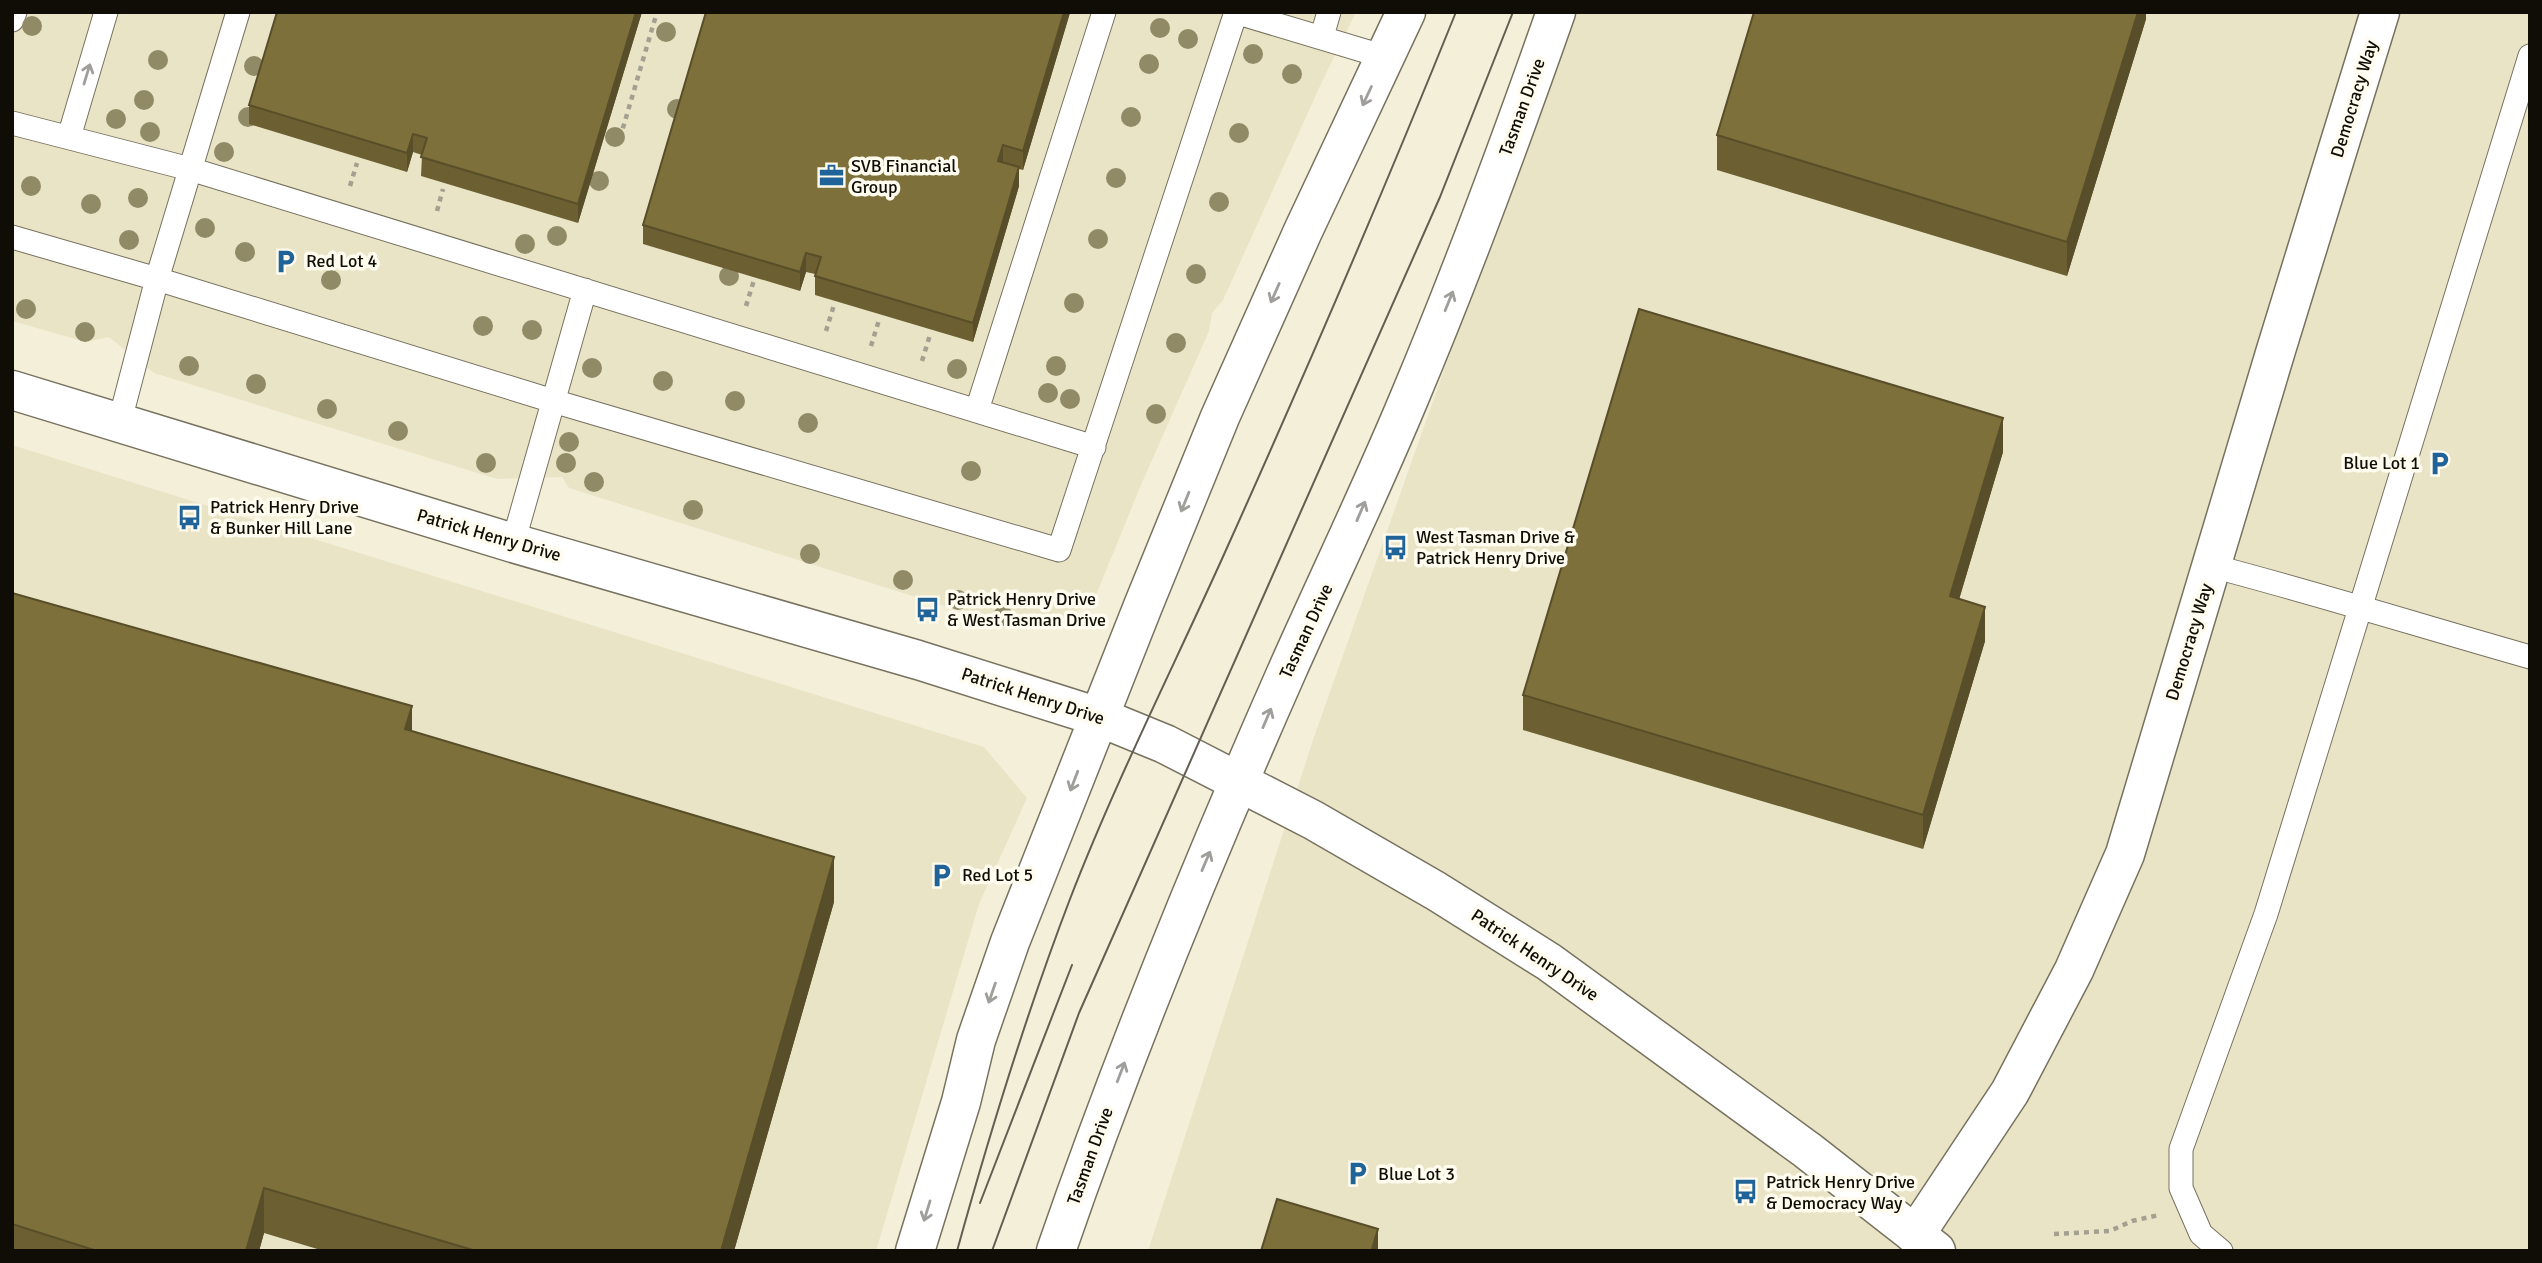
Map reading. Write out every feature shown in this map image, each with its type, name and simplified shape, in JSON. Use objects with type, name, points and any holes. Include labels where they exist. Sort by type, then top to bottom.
[{"type":"street","points":[[915,1251],[961,1102],[976,1041],[1010,942],[1099,717],[1220,417],[1303,231],[1406,12]]},
{"type":"street","name":"Tasman Drive","points":[[1056,1251],[1177,929],[1287,670],[1355,526],[1465,261],[1556,12]]},
{"type":"street","name":"Democracy Way","points":[[1925,1243],[2010,1092],[2074,970],[2125,854],[2276,350],[2381,12]]},
{"type":"street","name":"Patrick Henry Drive","points":[[12,390],[513,543],[813,628],[1099,717],[1166,744],[1241,781],[1436,891],[1549,961],[1807,1150],[1925,1243]]},
{"type":"lane","points":[[12,20],[15,12]]},
{"type":"lane","points":[[69,137],[106,12]]},
{"type":"lane","points":[[119,424],[157,279],[238,12]]},
{"type":"lane","points":[[977,411],[1104,12]]},
{"type":"lane","points":[[12,237],[553,401],[1059,550],[1236,12],[1385,57]]},
{"type":"lane","points":[[1322,36],[1329,12]]},
{"type":"lane","points":[[2221,1251],[2201,1234],[2181,1188],[2181,1149],[2266,914],[2530,56]]},
{"type":"lane","points":[[12,122],[190,169],[1094,447]]},
{"type":"lane","points":[[513,543],[585,290]]},
{"type":"lane","points":[[2212,566],[2312,592],[2530,657]]},
{"type":"path","points":[[620,138],[657,12]]},
{"type":"path","points":[[2054,1234],[2110,1230],[2132,1221],[2190,1210]]},
{"type":"shaded area","points":[[12,12],[1356,12],[1223,300],[1212,313],[1209,331],[1096,595],[1066,620],[1047,626],[1028,627],[1005,625],[569,488],[562,477],[497,479],[154,373],[109,337],[86,342],[12,321]]},
{"type":"shaded area","points":[[1571,12],[2530,12],[2530,1251],[1148,1251],[1314,737]]},
{"type":"shaded area","points":[[12,445],[984,747],[1027,798],[979,904],[876,1251],[12,1251]]},
{"type":"building","points":[[277,12],[636,12],[578,204],[421,157],[427,138],[413,134],[407,153],[249,105]]},
{"type":"building","name":"SVB Financial Group","points":[[706,12],[1064,12],[1023,151],[1003,145],[998,161],[1019,167],[973,323],[815,276],[821,257],[806,253],[800,272],[643,225]]},
{"type":"building","points":[[1754,12],[2138,12],[2067,242],[1717,135]]},
{"type":"building","points":[[1639,309],[2003,418],[1950,596],[1985,607],[1923,815],[1523,695]]},
{"type":"building","points":[[12,593],[412,706],[405,729],[834,857],[721,1251],[476,1251],[264,1188],[246,1251],[97,1251],[12,1224]]},
{"type":"building","points":[[1277,1199],[1378,1229],[1372,1249],[1376,1251],[1261,1251]]},
{"type":"tram line","points":[[957,1251],[1024,1030],[1070,899],[1126,767],[1285,416],[1456,12]]},
{"type":"tram line","points":[[992,1251],[1079,1013],[1440,197],[1513,12]]},
{"type":"tram line","points":[[980,1203],[1072,965]]},
{"type":"place","name":"SVB Financial Group","points":[[831,176]]},
{"type":"place","name":"Red Lot 4","points":[[286,261]]},
{"type":"place","name":"Blue Lot 1","points":[[2440,463]]},
{"type":"place","name":"Patrick Henry Drive & Bunker Hill Lane","points":[[190,517]]},
{"type":"place","name":"West Tasman Drive & Patrick Henry Drive","points":[[1396,547]]},
{"type":"place","name":"Patrick Henry Drive & West Tasman Drive","points":[[927,609]]},
{"type":"place","name":"Red Lot 5","points":[[942,875]]},
{"type":"place","name":"Blue Lot 3","points":[[1358,1174]]},
{"type":"place","name":"Patrick Henry Drive & Democracy Way","points":[[1746,1192]]}]
